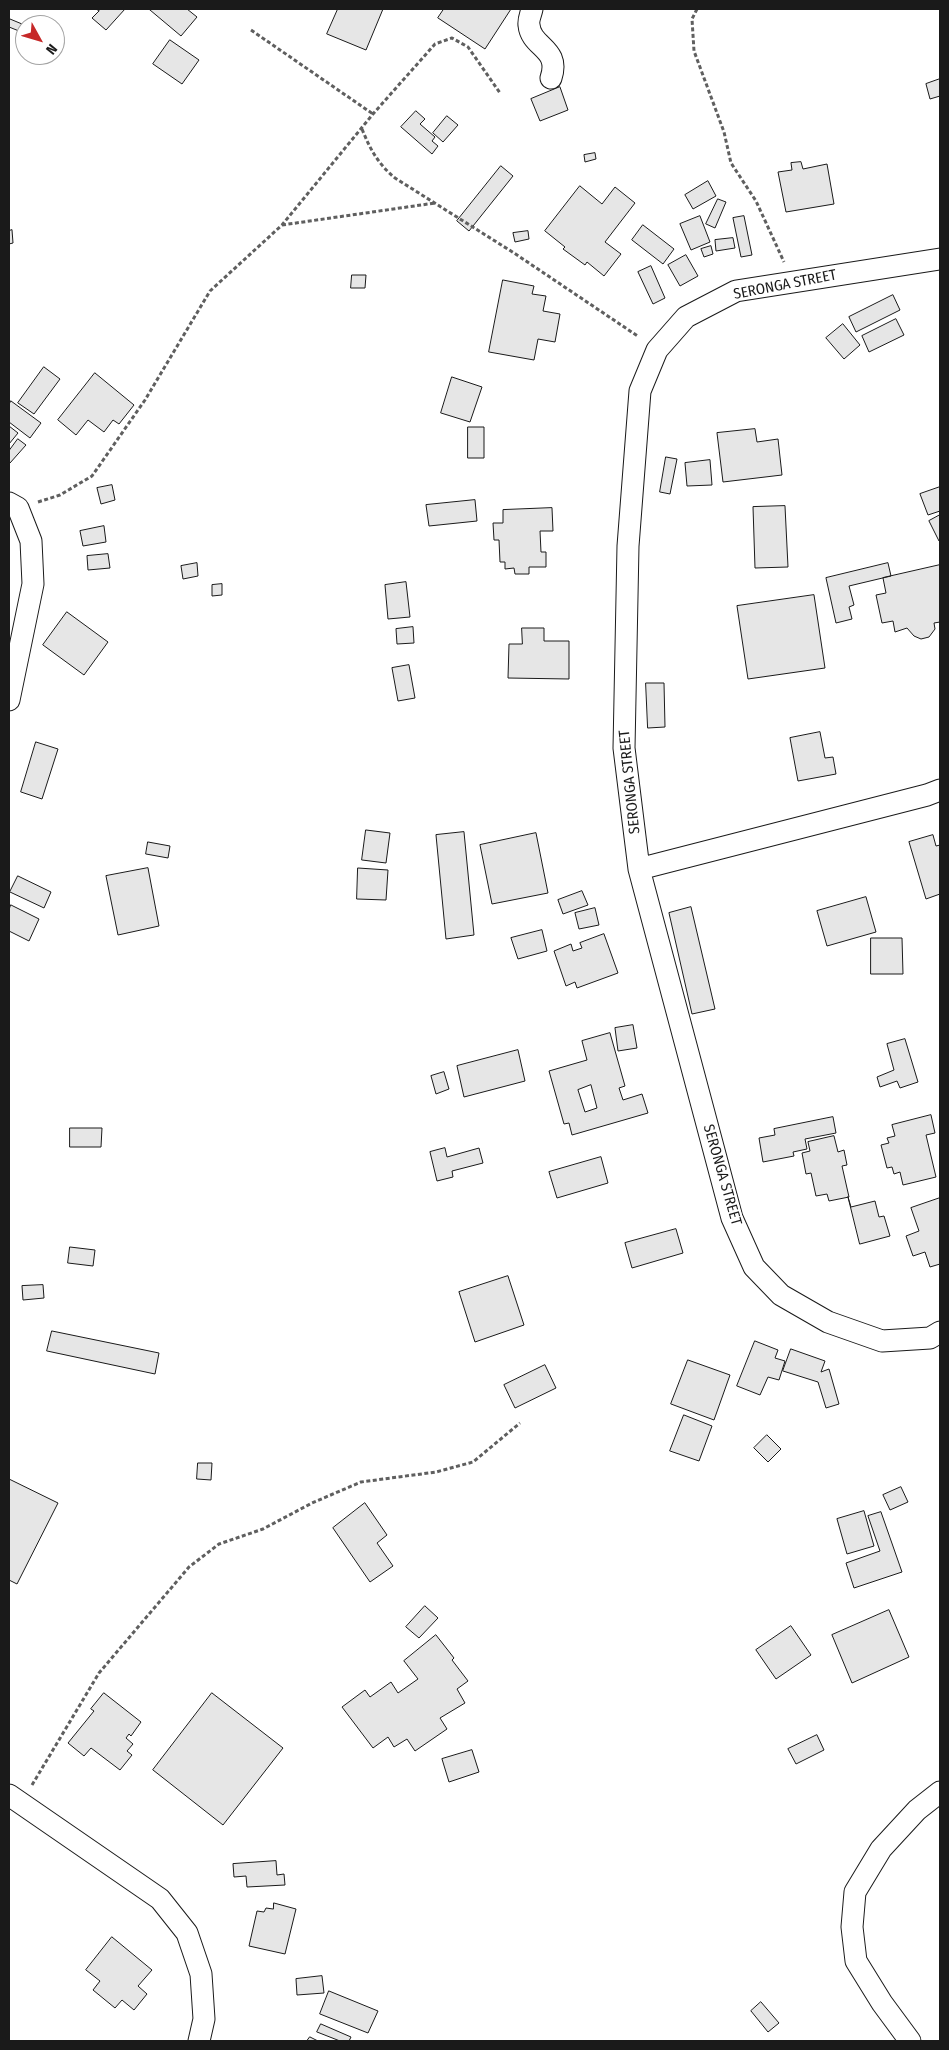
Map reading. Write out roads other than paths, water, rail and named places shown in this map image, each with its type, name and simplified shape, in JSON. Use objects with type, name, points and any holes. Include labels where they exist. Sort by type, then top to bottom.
[{"type":"street","points":[[532,9],[529,25],[534,38],[547,50],[553,60],[554,68],[551,78]]},
{"type":"street","name":"SERONGA STREET","points":[[940,259],[736,291],[686,317],[657,350],[640,391],[628,546],[624,748],[640,869],[732,1218],[754,1267],[781,1295],[828,1322],[882,1341],[930,1338],[940,1332]]},
{"type":"street","points":[[9,700],[33,584],[31,541],[13,506]]},
{"type":"street","points":[[640,869],[928,795],[940,790]]},
{"type":"street","points":[[910,2041],[882,2003],[856,1961],[852,1927],[855,1892],[881,1849],[917,1810],[940,1792]]},
{"type":"street","points":[[15,1798],[160,1899],[187,1934],[202,1974],[204,2019],[199,2041]]}]
